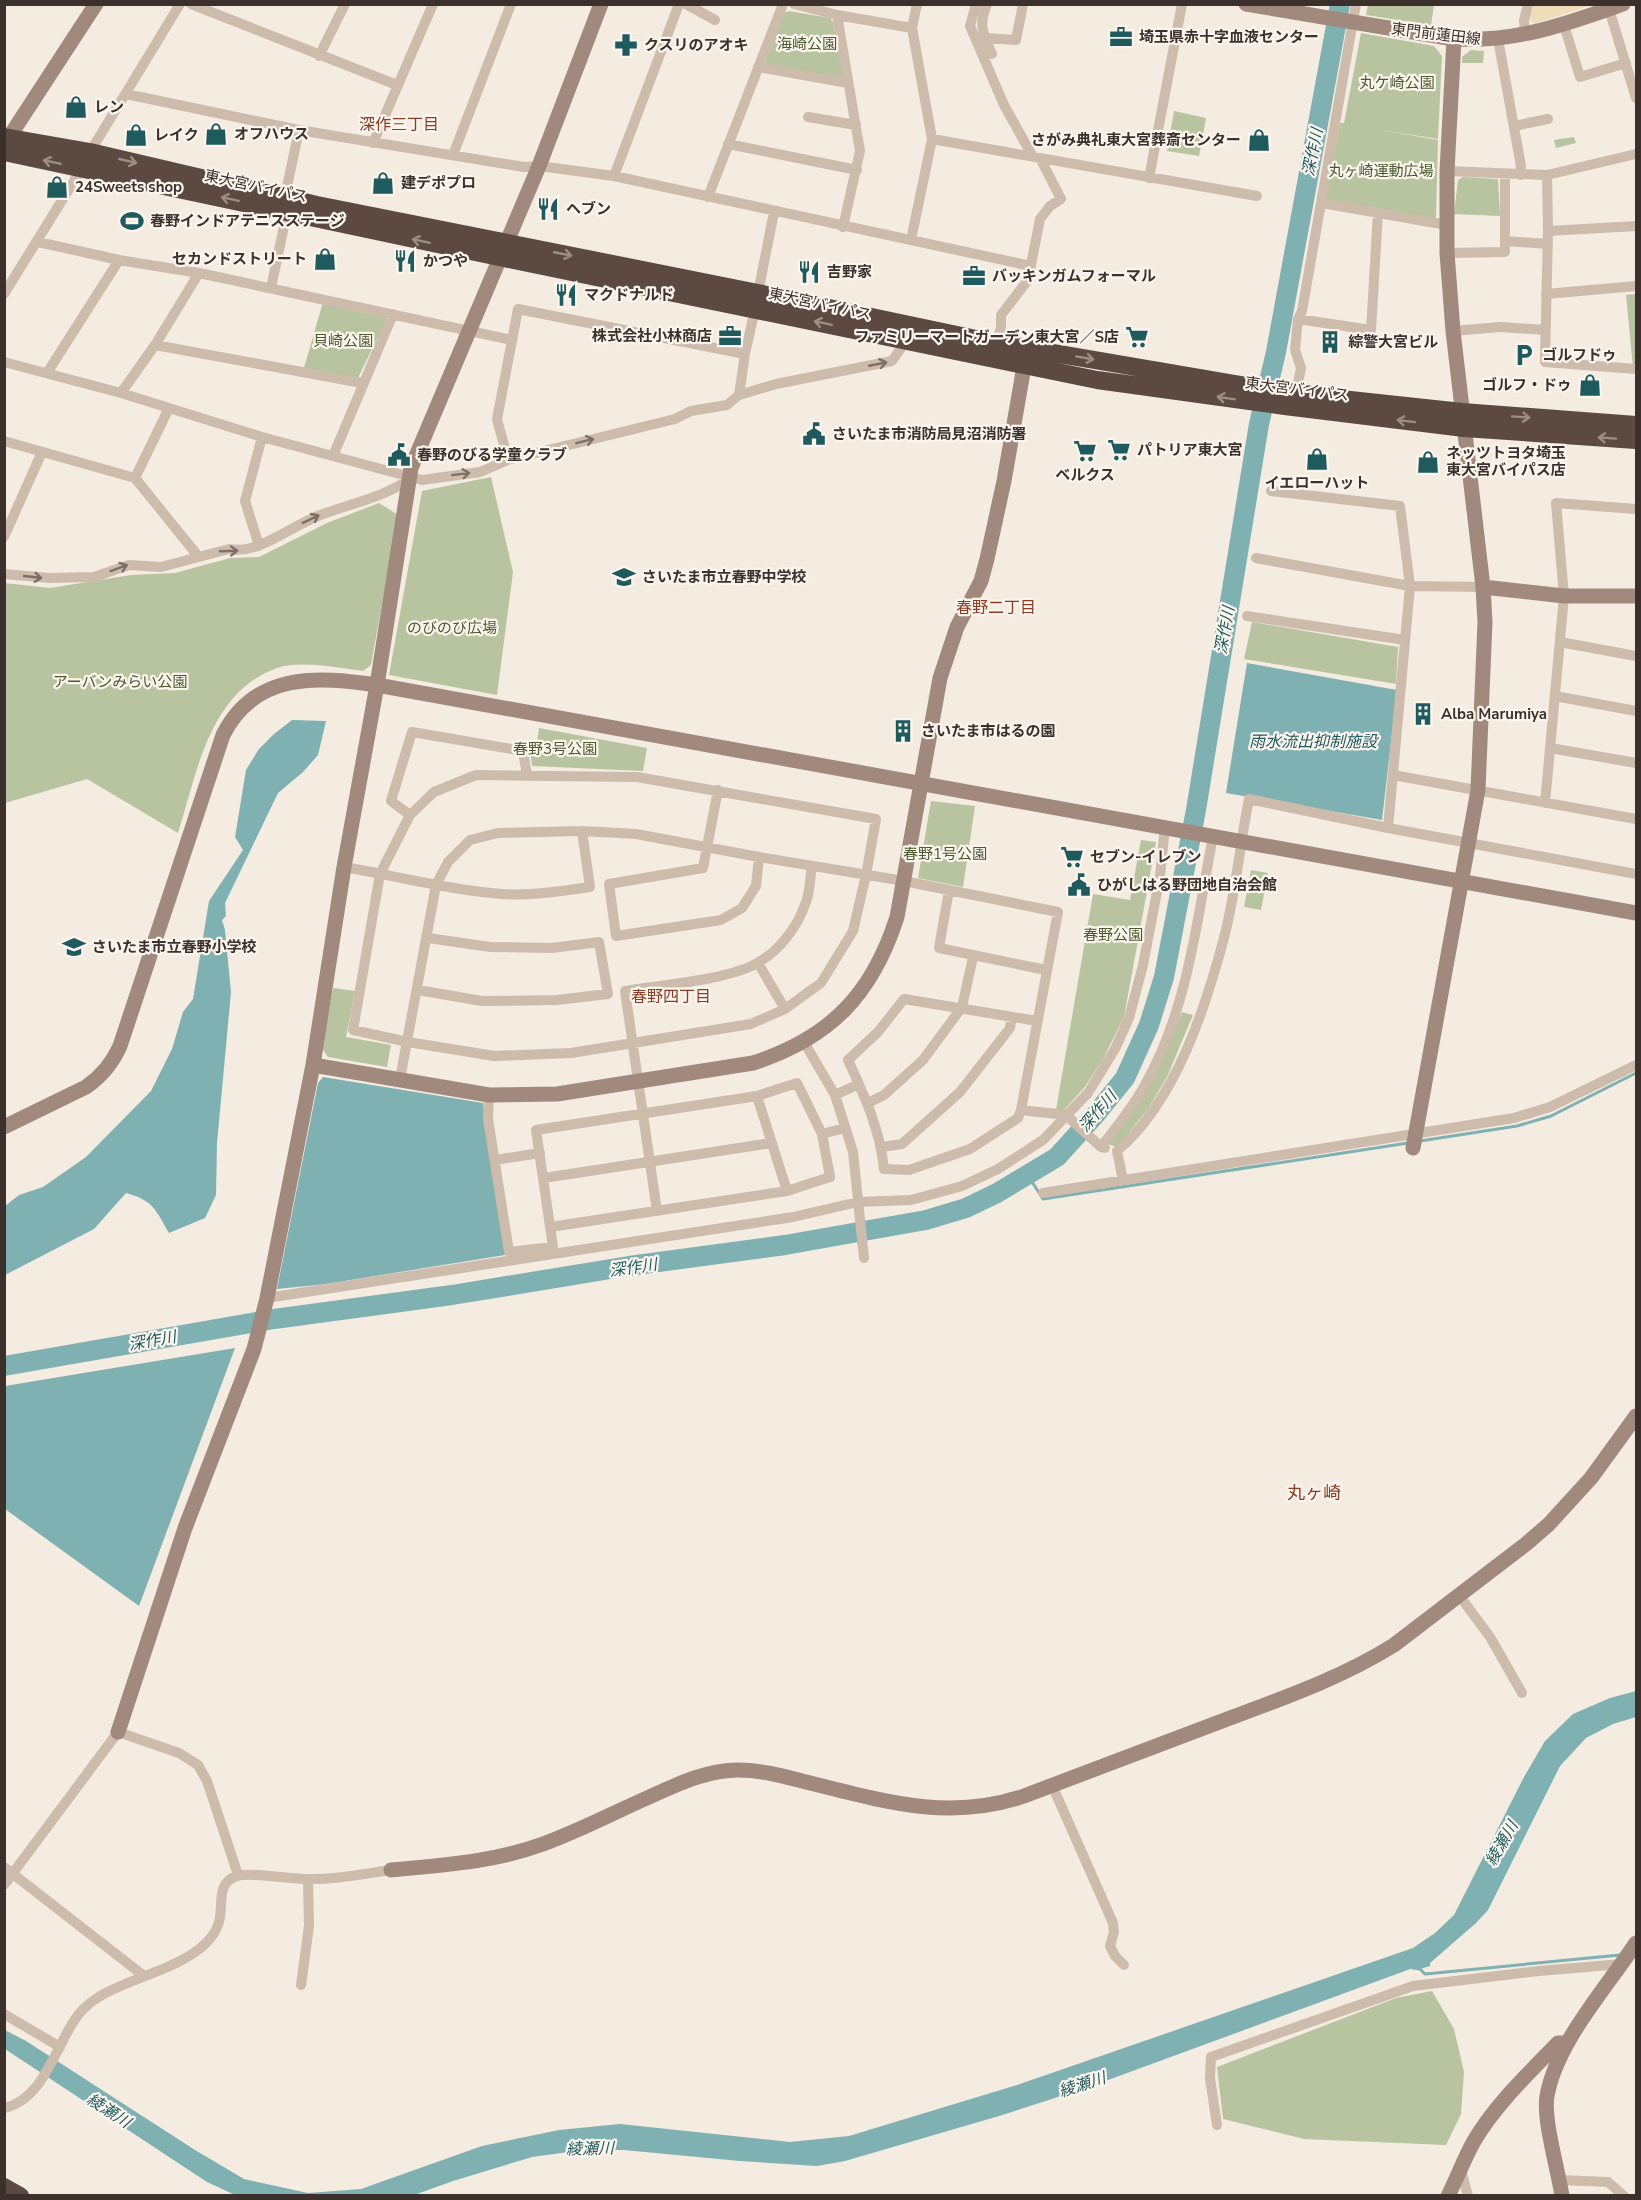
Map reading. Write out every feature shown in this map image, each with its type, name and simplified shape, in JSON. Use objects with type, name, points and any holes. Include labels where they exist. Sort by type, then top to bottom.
[{"type":"highway","name":"東大宮バイパス","points":[[6,143],[286,204],[317,205],[502,250],[756,301],[1027,348],[1252,394]]},
{"type":"highway","name":"東大宮バイパス","points":[[756,301],[906,342],[1097,380],[1289,397],[1636,440]]},
{"type":"highway","name":"東大宮バイパス","points":[[1463,420],[1636,425]]},
{"type":"highway","points":[[4,2187],[20,2196]]},
{"type":"street","points":[[6,143],[96,4]]},
{"type":"street","points":[[4,294],[38,242],[180,4]]},
{"type":"street","points":[[191,4],[397,85]]},
{"type":"street","points":[[319,56],[345,4]]},
{"type":"street","points":[[373,143],[433,4]]},
{"type":"street","points":[[453,155],[511,4]]},
{"type":"street","points":[[4,1885],[9,1870],[118,1732],[185,1528],[254,1349],[267,1298],[314,1065],[344,867],[377,684],[411,468],[538,166],[601,4]]},
{"type":"street","points":[[614,176],[680,4]]},
{"type":"street","points":[[686,4],[715,20]]},
{"type":"street","points":[[708,197],[783,4]]},
{"type":"street","points":[[794,4],[837,15],[912,28]]},
{"type":"street","points":[[911,240],[932,139],[912,28],[917,4]]},
{"type":"street","points":[[976,4],[970,26],[1004,105],[1061,199],[1050,206],[1040,219],[1028,280],[1001,315],[1001,328],[995,343]]},
{"type":"street","points":[[987,4],[981,20],[992,54]]},
{"type":"street","points":[[985,38],[1016,40],[1023,4]]},
{"type":"street","points":[[1149,177],[1182,4]]},
{"type":"street","name":"東門前蓮田線","points":[[1246,4],[1454,39],[1498,39],[1525,35],[1564,25],[1616,7]]},
{"type":"street","points":[[1289,397],[1301,368],[1295,350],[1298,319],[1302,311],[1322,203],[1351,22],[1356,4]]},
{"type":"street","points":[[1525,35],[1524,21],[1528,4]]},
{"type":"street","points":[[1616,7],[1626,63],[1634,78],[1636,98]]},
{"type":"street","points":[[837,15],[860,151],[843,227]]},
{"type":"street","points":[[1564,25],[1580,77],[1626,63]]},
{"type":"street","points":[[1414,1141],[1478,790],[1485,622],[1453,331],[1447,253],[1447,171],[1454,39]]},
{"type":"street","points":[[1498,39],[1521,165],[1520,175]]},
{"type":"street","points":[[758,67],[848,83]]},
{"type":"street","points":[[126,94],[373,143],[524,168],[538,166],[614,176],[1031,266]]},
{"type":"street","points":[[808,117],[856,124]]},
{"type":"street","points":[[1514,126],[1548,119]]},
{"type":"street","points":[[271,288],[299,130]]},
{"type":"street","points":[[932,139],[1257,196]]},
{"type":"street","points":[[728,144],[857,170]]},
{"type":"street","points":[[1447,171],[1547,175],[1636,154]]},
{"type":"street","points":[[1447,253],[1505,252],[1505,174]]},
{"type":"street","points":[[1547,175],[1545,362],[1636,369]]},
{"type":"street","points":[[1322,203],[1447,225]]},
{"type":"street","points":[[739,395],[745,354],[774,212]]},
{"type":"street","points":[[1298,319],[1371,330],[1378,213]]},
{"type":"street","points":[[1548,231],[1636,226]]},
{"type":"street","points":[[1506,241],[1548,244]]},
{"type":"street","points":[[38,242],[119,260],[199,273],[512,340]]},
{"type":"street","points":[[47,373],[119,260]]},
{"type":"street","points":[[121,393],[199,273]]},
{"type":"street","points":[[1546,294],[1636,286]]},
{"type":"street","points":[[508,460],[497,419],[518,309],[745,354]]},
{"type":"street","points":[[333,456],[393,314]]},
{"type":"street","points":[[1453,331],[1500,327],[1546,330]]},
{"type":"street","points":[[4,362],[121,393],[262,437],[422,480],[480,472],[508,460],[675,419],[691,411],[727,405],[739,395],[776,384],[892,361],[906,342]]},
{"type":"street","points":[[154,345],[362,383]]},
{"type":"street","points":[[314,1065],[489,1095],[557,1094],[753,1063],[779,1055],[804,1042],[839,1016],[877,967],[897,918],[940,678],[957,627],[981,581],[987,559],[1004,481],[1027,348]]},
{"type":"street","points":[[135,478],[169,408]]},
{"type":"street","points":[[259,546],[245,501],[262,437]]},
{"type":"street","points":[[4,441],[135,478],[198,556]]},
{"type":"street","points":[[4,537],[42,452]]},
{"type":"street","points":[[4,574],[49,578],[94,577],[129,565],[161,567],[229,549],[237,551],[259,546],[320,515],[399,488],[411,478]]},
{"type":"street","points":[[1271,491],[1400,506],[1410,586],[1388,828]]},
{"type":"street","points":[[1545,802],[1564,596],[1556,504],[1636,509]]},
{"type":"street","points":[[1256,558],[1410,586],[1482,587],[1564,596],[1636,596]]},
{"type":"street","points":[[1247,616],[1405,640]]},
{"type":"street","points":[[1560,642],[1636,656]]},
{"type":"street","points":[[4,1127],[86,1087],[97,1080],[114,1060],[208,777],[230,721],[241,708],[269,690],[285,683],[316,679],[377,684],[1636,913]]},
{"type":"street","points":[[1556,696],[1636,711]]},
{"type":"street","points":[[410,815],[391,801],[412,732],[523,751],[527,775]]},
{"type":"street","points":[[1550,748],[1636,763]]},
{"type":"street","points":[[476,775],[527,775],[637,777],[876,819],[853,932],[821,983],[785,1009],[751,1024],[571,1053],[494,1056],[408,1042],[353,1030],[381,874],[410,815],[434,792],[476,775]]},
{"type":"street","points":[[1393,776],[1636,819]]},
{"type":"street","points":[[718,790],[703,868],[609,884],[616,936],[721,920],[742,908],[756,886],[759,857]]},
{"type":"street","points":[[1117,1151],[1133,1138],[1155,1108],[1182,1058],[1194,1029],[1225,933],[1249,799],[1388,828],[1636,874]]},
{"type":"street","points":[[267,1298],[793,1217],[858,1202],[911,1200],[962,1186],[998,1169],[1043,1140],[1088,1093],[1115,1049],[1129,1017],[1143,965],[1168,828]]},
{"type":"street","points":[[344,867],[436,885],[504,894],[549,893],[590,887],[582,831]]},
{"type":"street","points":[[400,1079],[428,938],[436,885],[448,862],[470,840],[498,833],[582,831],[636,834],[904,881],[1058,912],[1021,1110],[1018,1118],[970,1149],[909,1170],[884,1169],[882,1147],[868,1103],[848,1059],[878,1032],[904,999],[1037,1021]]},
{"type":"street","points":[[1101,1147],[1146,1084],[1167,1040],[1181,998],[1211,836]]},
{"type":"street","points":[[657,1211],[625,991],[733,973],[758,963],[776,950],[793,929],[807,901],[812,866]]},
{"type":"street","points":[[949,890],[939,948],[973,957],[1046,970]]},
{"type":"street","points":[[418,990],[482,1001],[557,1000],[608,994],[599,942],[552,948],[501,947],[428,938]]},
{"type":"street","points":[[868,1103],[884,1095],[923,1060],[962,1007],[973,957]]},
{"type":"street","points":[[758,963],[785,1009]]},
{"type":"street","points":[[882,1147],[902,1144],[960,1092],[1010,1028],[1012,1017]]},
{"type":"street","points":[[804,1042],[835,1095],[853,1152],[864,1258]]},
{"type":"street","points":[[1043,1193],[1414,1141],[1536,1112],[1636,1065]]},
{"type":"street","points":[[489,1095],[488,1119],[509,1252],[553,1246],[550,1227],[544,1178],[536,1130],[757,1096],[797,1083],[822,1134],[830,1178],[787,1191],[550,1227]]},
{"type":"street","points":[[835,1095],[859,1084]]},
{"type":"street","points":[[757,1096],[787,1191]]},
{"type":"street","points":[[1021,1110],[1066,1115],[1101,1147],[1117,1151]]},
{"type":"street","points":[[822,1134],[845,1128]]},
{"type":"street","points":[[544,1178],[771,1143]]},
{"type":"street","points":[[1117,1151],[1123,1180]]},
{"type":"street","points":[[495,1160],[540,1153]]},
{"type":"street","points":[[4,2108],[16,2106],[28,2098],[78,2015],[96,1999],[195,1953],[209,1940],[218,1925],[221,1910],[220,1896],[226,1883],[238,1875],[308,1879],[473,1862],[516,1853],[576,1830],[672,1787],[714,1773],[736,1770],[764,1772],[908,1806],[965,1809],[1005,1803],[1344,1673],[1394,1645],[1549,1524],[1591,1478],[1636,1416]]},
{"type":"street","points":[[1460,1595],[1490,1638],[1522,1693]]},
{"type":"street","points":[[118,1732],[179,1754],[198,1765],[207,1781],[238,1875]]},
{"type":"street","points":[[1052,1785],[1113,1923],[1114,1932],[1110,1946],[1115,1956],[1124,1965]]},
{"type":"street","points":[[9,1870],[144,1976]]},
{"type":"street","points":[[302,1985],[309,1926],[308,1879]]},
{"type":"street","points":[[1623,2196],[1608,2182],[1561,2188],[1547,2113],[1547,2096],[1568,2043],[1629,1954]]},
{"type":"street","points":[[1217,2125],[1210,2078],[1211,2057],[1413,1986],[1539,1971],[1629,1954]]},
{"type":"street","points":[[4,2014],[58,2051]]},
{"type":"street","points":[[1448,2196],[1473,2142],[1500,2106],[1558,2043],[1568,2043]]},
{"type":"street","points":[[1461,2170],[1468,2196]]},
{"type":"green space","points":[[1368,5],[1434,5],[1431,25],[1366,15]]},
{"type":"green space","name":"海崎公園","points":[[789,11],[830,18],[833,22],[843,76],[840,79],[766,66],[765,62],[784,13]]},
{"type":"green space","points":[[1361,33],[1434,46],[1442,56],[1438,139],[1376,129],[1438,140],[1436,217],[1433,220],[1326,199],[1340,123],[1344,123]]},
{"type":"green space","points":[[1471,50],[1484,51],[1483,63],[1462,63],[1462,57]]},
{"type":"green space","points":[[1174,111],[1206,118],[1199,156],[1167,151]]},
{"type":"green space","points":[[1574,137],[1576,143],[1556,148],[1554,140]]},
{"type":"green space","points":[[1463,177],[1498,179],[1500,216],[1454,214],[1458,180]]},
{"type":"green space","points":[[1636,294],[1636,367],[1633,367],[1626,295]]},
{"type":"green space","name":"貝崎公園","points":[[323,302],[388,316],[358,378],[304,368]]},
{"type":"green space","name":"のびのび広場","points":[[491,477],[513,572],[497,695],[389,675],[422,491]]},
{"type":"green space","name":"アーバンみらい公園","points":[[379,503],[398,515],[371,665],[363,671],[320,665],[277,668],[254,680],[236,695],[221,715],[209,737],[178,833],[87,779],[5,803],[5,583],[50,588],[131,575],[175,573],[230,558],[259,557],[327,523]]},
{"type":"green space","points":[[1252,622],[1398,647],[1396,684],[1244,659]]},
{"type":"green space","name":"春野3号公園","points":[[539,728],[647,748],[643,771],[532,766],[530,749],[536,748]]},
{"type":"green space","name":"春野1号公園","points":[[931,801],[975,806],[963,887],[918,878]]},
{"type":"green space","name":"春野公園","points":[[1141,840],[1156,842],[1124,1017],[1102,1061],[1084,1088],[1064,1110],[1056,1110],[1093,894],[1130,900]]},
{"type":"green space","points":[[1251,870],[1268,873],[1261,910],[1244,907]]},
{"type":"green space","points":[[333,988],[355,991],[346,1037],[391,1045],[387,1067],[328,1057],[322,1048]]},
{"type":"green space","points":[[1182,1012],[1193,1015],[1167,1077],[1148,1109],[1117,1147],[1108,1144],[1170,1040]]},
{"type":"green space","points":[[1432,1991],[1454,2029],[1464,2072],[1461,2114],[1446,2145],[1304,2139],[1223,2119],[1217,2067],[1396,1998]]},
{"type":"sand","points":[[1533,5],[1592,5],[1534,24],[1530,20]]},
{"type":"water","name":"雨水流出抑制施設","points":[[1247,663],[1397,690],[1382,820],[1226,793]]},
{"type":"water","points":[[292,720],[326,721],[318,755],[303,772],[278,793],[225,903],[226,916],[222,920],[231,992],[217,1143],[216,1195],[205,1218],[169,1233],[153,1207],[143,1199],[126,1193],[94,1229],[5,1275],[5,1206],[19,1195],[43,1187],[86,1157],[151,1091],[172,1049],[183,1012],[193,999],[209,901],[243,850],[235,837],[246,770],[259,749]]},
{"type":"water","points":[[323,1077],[483,1103],[505,1255],[326,1284],[277,1289],[318,1083]]},
{"type":"water","points":[[235,1348],[139,1606],[5,1509],[5,1386]]},
{"type":"water","name":"綾瀬川","points":[[1636,1691],[1636,1717],[1613,1724],[1586,1738],[1560,1766],[1488,1910],[1430,1963],[1430,1966],[1420,1969],[1413,1968],[1089,2087],[845,2161],[817,2166],[624,2150],[583,2150],[532,2157],[414,2195],[235,2195],[207,2182],[5,2049],[5,2030],[244,2179],[308,2193],[361,2189],[482,2146],[559,2130],[620,2124],[790,2142],[849,2136],[1017,2085],[1413,1948],[1435,1933],[1454,1915],[1524,1777],[1545,1741],[1573,1714],[1610,1698]]},
{"type":"waterway","name":"深作川","points":[[4,1366],[274,1319],[785,1245],[926,1220],[966,1208],[997,1193],[1057,1157],[1125,1078],[1149,1025],[1164,977],[1196,810],[1259,424],[1276,352],[1340,4]]},
{"type":"waterway","points":[[1420,1141],[1517,1126],[1551,1116],[1636,1073]]},
{"type":"waterway","points":[[1027,1174],[1043,1199],[1408,1143]]},
{"type":"waterway","points":[[1413,1968],[1420,1969],[1425,1974],[1620,1955]]},
{"type":"place","name":"埼玉県赤十字血液センター","points":[[1121,37]]},
{"type":"place","name":"クスリのアオキ","points":[[626,45]]},
{"type":"place","name":"レン","points":[[76,107]]},
{"type":"place","name":"オフハウス","points":[[216,134]]},
{"type":"place","name":"レイク","points":[[136,135]]},
{"type":"place","name":"さがみ典礼東大宮葬斎センター","points":[[1259,140]]},
{"type":"place","name":"建デポプロ","points":[[383,183]]},
{"type":"place","name":"24Sweets shop","points":[[57,187]]},
{"type":"place","name":"ヘブン","points":[[548,209]]},
{"type":"place","name":"春野インドアテニスステージ","points":[[132,221]]},
{"type":"place","name":"セカンドストリート","points":[[325,259]]},
{"type":"place","name":"かつや","points":[[405,261]]},
{"type":"place","name":"吉野家","points":[[809,272]]},
{"type":"place","name":"バッキンガムフォーマル","points":[[974,276]]},
{"type":"place","name":"マクドナルド","points":[[566,295]]},
{"type":"place","name":"株式会社小林商店","points":[[730,336]]},
{"type":"place","name":"ファミリーマートガーデン東大宮／S店","points":[[1137,337]]},
{"type":"place","name":"綜警大宮ビル","points":[[1330,342]]},
{"type":"place","name":"ゴルフドゥ","points":[[1524,355]]},
{"type":"place","name":"ゴルフ・ドゥ","points":[[1590,385]]},
{"type":"place","name":"さいたま市消防局見沼消防署","points":[[814,434]]},
{"type":"place","name":"パトリア東大宮","points":[[1119,450]]},
{"type":"place","name":"ベルクス","points":[[1085,451]]},
{"type":"place","name":"春野のびる学童クラブ","points":[[399,455]]},
{"type":"place","name":"イエローハット","points":[[1317,459]]},
{"type":"place","name":"ネッツトヨタ埼玉 東大宮バイパス店","points":[[1428,462]]},
{"type":"place","name":"さいたま市立春野中学校","points":[[624,577]]},
{"type":"place","name":"Alba Marumiya","points":[[1423,714]]},
{"type":"place","name":"さいたま市はるの園","points":[[903,731]]},
{"type":"place","name":"セブン-イレブン","points":[[1072,857]]},
{"type":"place","name":"ひがしはる野団地自治会館","points":[[1079,885]]},
{"type":"place","name":"さいたま市立春野小学校","points":[[74,947]]},
{"type":"district","name":"深作三丁目","points":[[399,124]]},
{"type":"district","name":"春野二丁目","points":[[996,607]]},
{"type":"district","name":"春野四丁目","points":[[671,996]]},
{"type":"district","name":"丸ヶ崎","points":[[1314,1493]]},
{"type":"park label","name":"丸ケ崎公園","points":[[1397,83]]},
{"type":"park label","name":"丸ヶ崎運動広場","points":[[1381,171]]}]
